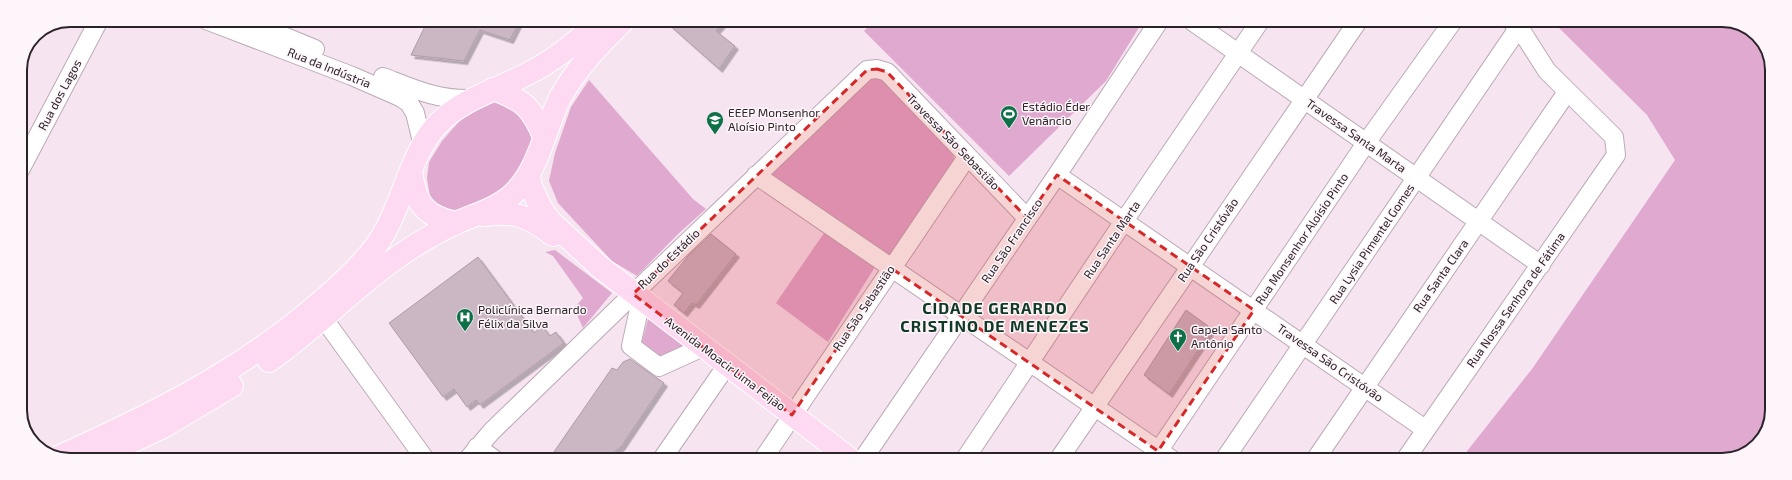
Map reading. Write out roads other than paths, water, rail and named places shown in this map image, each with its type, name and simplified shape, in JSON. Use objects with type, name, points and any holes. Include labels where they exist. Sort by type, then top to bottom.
[{"type":"main road","points":[[67,453],[171,404],[241,363],[305,316],[363,263],[376,245],[394,214],[411,171],[438,124],[471,99],[527,75],[569,49],[592,27]]},
{"type":"main road","points":[[107,453],[163,427],[195,409],[298,341],[375,274],[395,259],[467,219],[500,203],[516,192],[529,175],[551,118],[569,82],[600,44],[616,27]]},
{"type":"main road","points":[[493,89],[514,98],[532,112],[544,137]]},
{"type":"main road","points":[[411,171],[414,188],[419,202],[428,212],[438,218],[467,219],[501,213],[517,214],[530,219],[600,267]]},
{"type":"main road","points":[[529,175],[531,187],[541,208],[550,221],[600,267]]},
{"type":"main road","name":"Avenida Moacir Lima Feijão","points":[[600,267],[637,297],[842,453]]},
{"type":"street","name":"Rua dos Lagos","points":[[27,157],[95,27]]},
{"type":"street","name":"Rua da Indústria","points":[[224,27],[400,97],[409,103],[415,113],[424,146]]},
{"type":"street","name":"Rua da Indústria","points":[[261,27],[425,94],[443,98],[471,99]]},
{"type":"street","name":"Rua São Francisco","points":[[867,453],[1057,175],[1155,27]]},
{"type":"street","name":"Travessa Santa Marta","points":[[1201,27],[1239,52],[1303,100],[1541,265]]},
{"type":"street","name":"Rua Santa Marta","points":[[969,453],[1124,220],[1256,27]]},
{"type":"street","name":"Rua São Cristóvão","points":[[1063,453],[1354,27]]},
{"type":"street","name":"Rua Monsenhor Aloísio Pinto","points":[[1164,453],[1254,310],[1366,143],[1449,27]]},
{"type":"street","name":"Rua Lysia Pimentel Gomes","points":[[1229,453],[1417,178],[1513,27]]},
{"type":"street","points":[[1517,27],[1540,63],[1567,92]]},
{"type":"street","name":"Travessa São Sebastião","points":[[877,69],[887,72],[1027,218]]},
{"type":"street","name":"Rua do Estádio","points":[[472,453],[637,297],[756,175],[867,70],[877,69]]},
{"type":"street","name":"Rua Nossa Senhora de Fátima","points":[[1410,453],[1616,155],[1614,137],[1567,92]]},
{"type":"street","name":"Rua Santa Clara","points":[[1320,453],[1567,92]]},
{"type":"street","name":"Rua São Sebastião","points":[[767,453],[967,157]]},
{"type":"street","points":[[756,175],[1031,362],[1156,453]]},
{"type":"street","name":"Travessa São Cristóvão","points":[[1057,175],[1304,344],[1425,429]]},
{"type":"street","points":[[637,297],[631,346],[658,368],[703,347]]},
{"type":"street","points":[[324,318],[421,453]]},
{"type":"street","points":[[666,453],[726,365]]},
{"type":"place","name":"Estádio Éder Venâncio","points":[[1009,129]]},
{"type":"place","name":"EEEP Monsenhor Aloísio Pinto","points":[[715,135]]},
{"type":"place","name":"Policlínica Bernardo Félix da Silva","points":[[465,332]]},
{"type":"place","name":"Capela Santo Antônio","points":[[1178,352]]},
{"type":"district","name":"CIDADE GERARDO CRISTINO DE MENEZES","points":[[995,317]]}]
